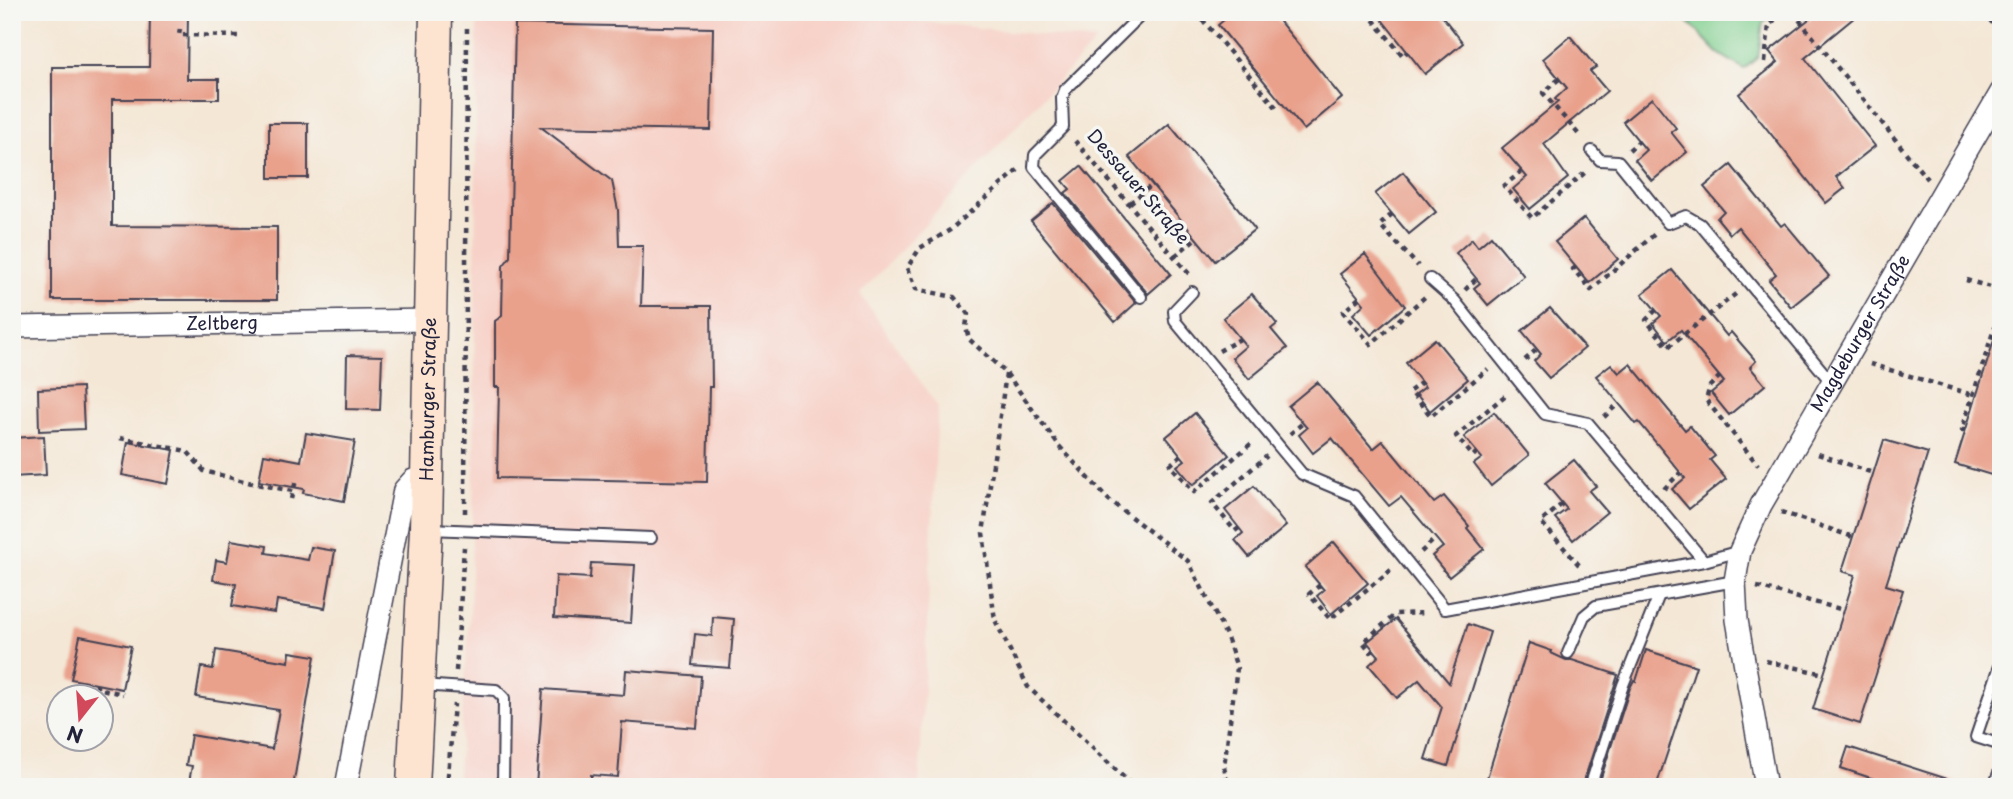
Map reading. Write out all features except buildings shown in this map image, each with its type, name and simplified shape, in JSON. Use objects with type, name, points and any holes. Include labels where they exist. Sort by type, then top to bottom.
[{"type":"main road","name":"Hamburger Straße","points":[[414,787],[426,529],[436,12]]},
{"type":"street","name":"Magdeburger Straße","points":[[1766,787],[1737,620],[1735,581],[1740,551],[1761,505],[2001,92]]},
{"type":"street","name":"Zeltberg","points":[[12,327],[430,320]]},
{"type":"street","points":[[346,787],[404,490],[413,480],[427,477]]},
{"type":"lane","name":"Dessauer Straße","points":[[1062,127],[1062,98],[1065,90],[1144,12]]},
{"type":"lane","points":[[1062,127],[1035,155],[1034,167],[1141,297]]},
{"type":"lane","points":[[1596,156],[1618,161],[1668,223],[1686,216],[1700,224],[1832,383]]},
{"type":"lane","points":[[1434,282],[1455,301],[1545,414],[1588,423],[1704,561]]},
{"type":"lane","points":[[1192,292],[1174,311],[1175,321],[1302,474],[1354,496],[1445,609],[1704,561],[1740,551]]},
{"type":"lane","points":[[426,529],[651,538]]},
{"type":"lane","points":[[1568,653],[1584,616],[1596,606],[1735,581]]},
{"type":"lane","points":[[1590,787],[1623,685],[1659,595]]},
{"type":"lane","points":[[2001,663],[1976,737],[2001,745]]},
{"type":"lane","points":[[420,685],[496,690],[504,698],[503,787]]},
{"type":"lane","points":[[1994,787],[2001,767]]},
{"type":"path","points":[[447,787],[465,529],[467,12]]},
{"type":"path","points":[[1196,12],[1275,106],[1280,101]]},
{"type":"path","points":[[1367,12],[1403,56],[1407,52]]},
{"type":"path","points":[[1765,62],[1769,24],[1784,12]]},
{"type":"path","points":[[1793,12],[1941,196]]},
{"type":"path","points":[[1798,19],[1806,12]]},
{"type":"path","points":[[1983,12],[2001,33]]},
{"type":"path","points":[[180,29],[179,35],[239,36]]},
{"type":"path","points":[[1233,55],[1239,51]]},
{"type":"path","points":[[1522,171],[1504,186],[1532,218],[1596,156],[1543,93],[1559,79]]},
{"type":"path","name":"Dessauer Straße","points":[[1062,127],[1190,274],[1192,292]]},
{"type":"path","points":[[1035,155],[950,230],[920,248],[907,268],[916,289],[954,298],[968,314],[966,327],[969,339],[1006,373],[1059,446],[1109,500],[1188,561],[1227,637],[1237,668],[1224,766],[1228,787]]},
{"type":"path","points":[[1130,203],[1152,185]]},
{"type":"path","points":[[1359,298],[1343,312],[1371,344],[1434,282],[1380,225],[1392,214]]},
{"type":"path","points":[[1576,267],[1573,269],[1591,290],[1668,223]]},
{"type":"path","points":[[1175,256],[1196,238]]},
{"type":"path","points":[[1966,280],[2001,290]]},
{"type":"path","points":[[1656,310],[1646,320],[1668,347],[1751,283]]},
{"type":"path","points":[[1966,430],[1962,430],[1983,371],[1994,329],[2001,321]]},
{"type":"path","points":[[1847,357],[1973,395]]},
{"type":"path","points":[[1422,382],[1410,391],[1431,416],[1501,358]]},
{"type":"path","points":[[1006,373],[984,533],[995,620],[1028,687],[1134,787]]},
{"type":"path","points":[[1720,376],[1710,386],[1706,400],[1773,485]]},
{"type":"path","points":[[1477,452],[1473,456],[1456,436],[1521,383]]},
{"type":"path","points":[[1181,455],[1170,465],[1194,492],[1267,431]]},
{"type":"path","points":[[120,438],[187,451],[204,471],[293,491]]},
{"type":"path","points":[[1239,528],[1235,531],[1212,503],[1279,446]]},
{"type":"path","points":[[1795,446],[1873,473]]},
{"type":"path","points":[[291,499],[297,478]]},
{"type":"path","points":[[1562,504],[1541,522],[1593,581]]},
{"type":"path","points":[[1761,505],[1853,537]]},
{"type":"path","points":[[1320,585],[1309,594],[1330,619],[1404,559]]},
{"type":"path","points":[[1735,581],[1844,610]]},
{"type":"path","points":[[1374,650],[1371,652],[1363,642],[1396,614],[1431,612],[1441,605]]},
{"type":"path","points":[[1743,656],[1824,674]]},
{"type":"path","points":[[116,692],[123,694]]},
{"type":"shaded area","points":[[477,12],[838,12],[1096,41],[860,294],[938,407],[919,787],[457,787],[470,612],[474,464]]},
{"type":"green space","points":[[1679,12],[1776,12],[1763,23],[1758,57],[1744,69],[1718,53]]}]
